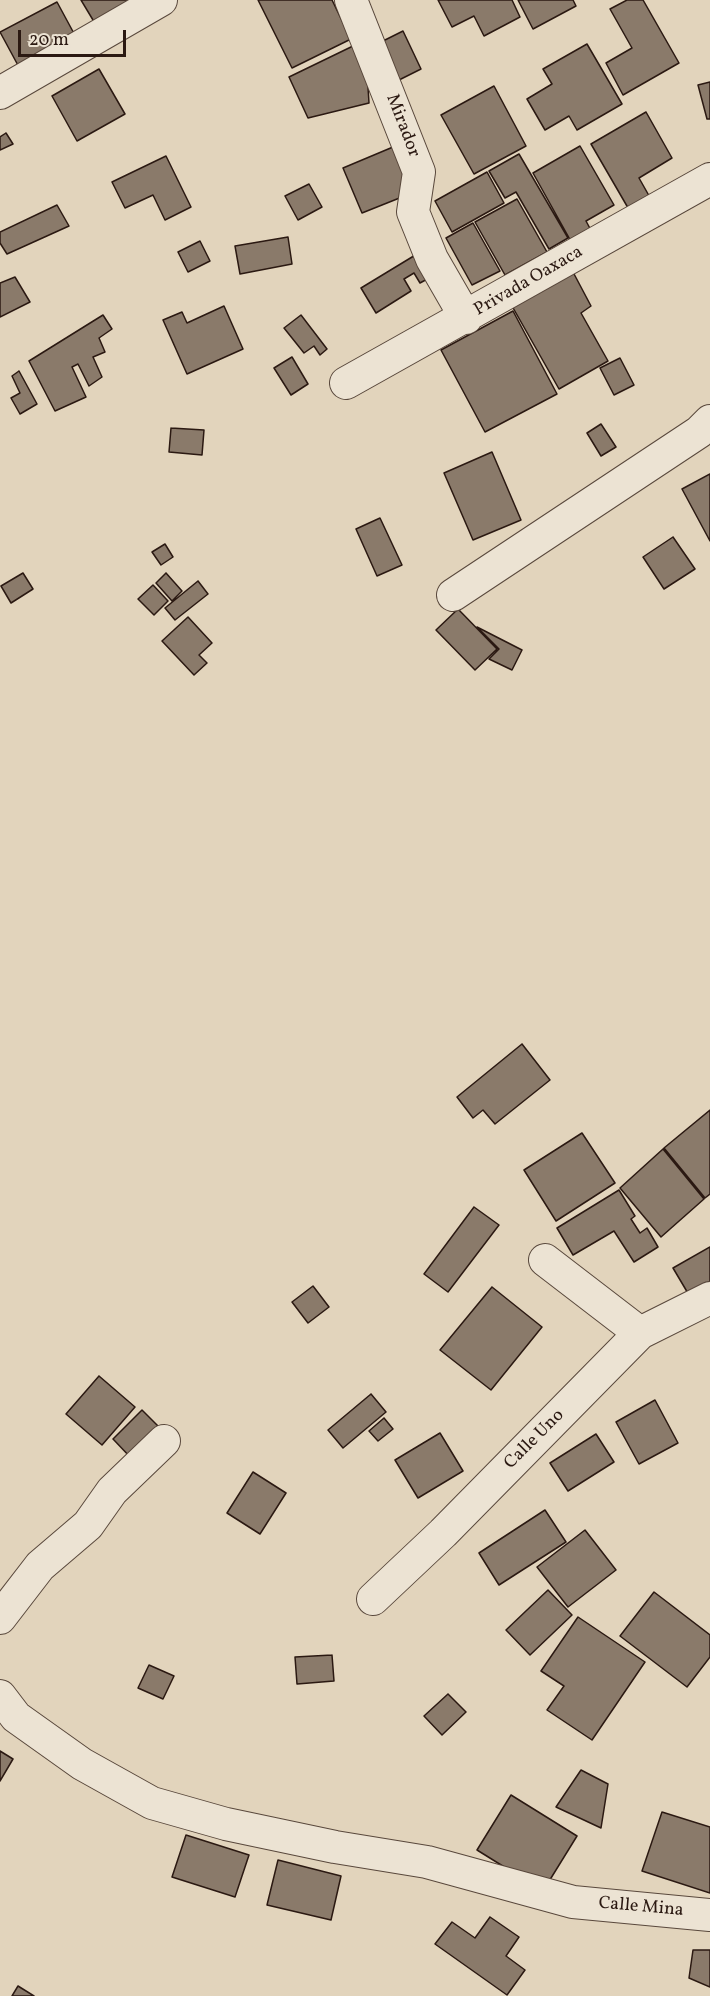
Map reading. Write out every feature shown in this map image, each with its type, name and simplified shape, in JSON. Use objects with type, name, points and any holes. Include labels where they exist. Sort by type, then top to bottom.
[{"type":"street","points":[[0,93],[161,0]]},
{"type":"street","name":"Mirador","points":[[351,0],[419,172],[413,212],[432,260],[466,318]]},
{"type":"street","name":"Privada Oaxaca","points":[[346,383],[466,318],[710,179]]},
{"type":"street","points":[[453,595],[699,432],[710,420]]},
{"type":"street","points":[[545,1260],[640,1333]]},
{"type":"street","name":"Calle Uno","points":[[373,1599],[443,1533],[640,1333],[710,1298]]},
{"type":"street","points":[[0,1618],[40,1566],[88,1526],[112,1491],[164,1441]]},
{"type":"street","name":"Calle Mina","points":[[0,1696],[16,1718],[82,1764],[153,1803],[226,1824],[335,1847],[427,1862],[573,1902],[710,1915]]},
{"type":"building","points":[[81,0],[139,0],[96,25]]},
{"type":"building","points":[[258,0],[332,0],[351,39],[292,68]]},
{"type":"building","points":[[438,0],[512,0],[520,17],[484,36],[474,16],[452,27]]},
{"type":"building","points":[[518,0],[573,0],[576,6],[533,29]]},
{"type":"building","points":[[627,0],[643,0],[679,63],[623,95],[606,63],[632,48],[610,9]]},
{"type":"building","points":[[57,2],[77,39],[20,69],[0,32]]},
{"type":"building","points":[[403,31],[421,69],[397,81],[379,43]]},
{"type":"building","points":[[587,44],[622,104],[577,130],[569,116],[545,130],[527,99],[552,84],[543,69]]},
{"type":"building","points":[[353,46],[367,71],[369,103],[308,118],[289,77]]},
{"type":"building","points":[[99,69],[125,114],[77,141],[52,96]]},
{"type":"building","points":[[710,82],[710,119],[707,119],[698,85]]},
{"type":"building","points":[[494,86],[526,146],[474,174],[441,115]]},
{"type":"building","points":[[646,112],[672,158],[639,178],[652,201],[631,213],[591,144]]},
{"type":"building","points":[[6,133],[13,144],[0,150],[0,137]]},
{"type":"building","points":[[580,146],[614,205],[586,221],[593,234],[573,245],[533,173]]},
{"type":"building","points":[[393,147],[412,193],[362,213],[343,168]]},
{"type":"building","points":[[519,154],[568,238],[549,249],[516,192],[505,198],[489,171]]},
{"type":"building","points":[[166,156],[191,207],[165,220],[153,195],[125,208],[112,182]]},
{"type":"building","points":[[487,172],[504,203],[452,232],[435,201]]},
{"type":"building","points":[[309,184],[322,207],[298,220],[285,196]]},
{"type":"building","points":[[517,199],[547,252],[505,275],[475,222]]},
{"type":"building","points":[[57,205],[69,226],[7,254],[0,243],[0,232]]},
{"type":"building","points":[[473,223],[500,271],[472,285],[446,238]]},
{"type":"building","points":[[288,237],[292,264],[240,274],[235,246]]},
{"type":"building","points":[[200,241],[210,261],[188,272],[178,252]]},
{"type":"building","points":[[417,254],[431,277],[420,283],[414,273],[404,279],[411,291],[376,313],[361,288]]},
{"type":"building","points":[[573,272],[591,306],[581,313],[608,361],[559,389],[512,306]]},
{"type":"building","points":[[15,277],[30,302],[0,317],[0,283]]},
{"type":"building","points":[[224,306],[243,349],[187,374],[163,320],[182,312],[187,323]]},
{"type":"building","points":[[513,311],[557,394],[485,432],[441,350]]},
{"type":"building","points":[[103,315],[112,329],[99,338],[105,352],[93,357],[102,377],[89,386],[78,364],[72,367],[86,397],[55,411],[29,361]]},
{"type":"building","points":[[301,315],[327,349],[320,355],[314,346],[304,353],[284,328]]},
{"type":"building","points":[[292,357],[308,384],[291,395],[274,368]]},
{"type":"building","points":[[620,358],[634,385],[614,395],[600,368]]},
{"type":"building","points":[[19,371],[37,404],[20,414],[11,398],[20,393],[12,376]]},
{"type":"building","points":[[601,424],[616,447],[601,456],[587,433]]},
{"type":"building","points":[[171,428],[204,430],[202,455],[169,452]]},
{"type":"building","points":[[492,452],[521,520],[473,540],[444,473]]},
{"type":"building","points":[[710,474],[710,541],[682,489]]},
{"type":"building","points":[[380,518],[402,565],[377,576],[356,529]]},
{"type":"building","points":[[673,537],[695,569],[664,589],[643,557]]},
{"type":"building","points":[[165,544],[173,557],[161,565],[152,552]]},
{"type":"building","points":[[23,573],[33,589],[11,603],[1,586]]},
{"type":"building","points":[[166,573],[182,591],[172,601],[156,583]]},
{"type":"building","points":[[198,581],[208,594],[175,620],[165,608]]},
{"type":"building","points":[[153,585],[168,601],[154,615],[138,599]]},
{"type":"building","points":[[458,609],[497,649],[475,670],[436,630]]},
{"type":"building","points":[[188,617],[212,643],[199,655],[207,663],[194,675],[162,641]]},
{"type":"building","points":[[477,627],[522,650],[512,670],[489,659],[499,649]]},
{"type":"building","points":[[522,1044],[550,1080],[495,1124],[483,1110],[473,1118],[457,1097]]},
{"type":"building","points":[[710,1110],[710,1194],[705,1198],[664,1148]]},
{"type":"building","points":[[582,1133],[615,1183],[556,1221],[524,1170]]},
{"type":"building","points":[[663,1149],[704,1199],[661,1237],[620,1188]]},
{"type":"building","points":[[619,1190],[635,1216],[631,1219],[640,1233],[647,1228],[658,1247],[634,1262],[614,1231],[573,1255],[557,1228]]},
{"type":"building","points":[[474,1207],[499,1225],[448,1292],[424,1274]]},
{"type":"building","points":[[710,1247],[710,1283],[689,1295],[673,1268]]},
{"type":"building","points":[[313,1286],[329,1307],[308,1323],[292,1302]]},
{"type":"building","points":[[492,1287],[542,1327],[491,1390],[440,1350]]},
{"type":"building","points":[[99,1376],[135,1407],[102,1445],[66,1414]]},
{"type":"building","points":[[371,1394],[386,1412],[343,1448],[328,1430]]},
{"type":"building","points":[[655,1400],[678,1443],[639,1464],[616,1422]]},
{"type":"building","points":[[142,1410],[162,1430],[132,1459],[113,1439]]},
{"type":"building","points":[[384,1418],[393,1429],[378,1441],[369,1431]]},
{"type":"building","points":[[440,1433],[463,1471],[418,1498],[395,1460]]},
{"type":"building","points":[[596,1434],[614,1462],[568,1491],[550,1463]]},
{"type":"building","points":[[253,1472],[286,1493],[260,1534],[227,1513]]},
{"type":"building","points":[[545,1510],[566,1542],[499,1585],[479,1553]]},
{"type":"building","points":[[585,1530],[616,1570],[568,1607],[537,1567]]},
{"type":"building","points":[[548,1590],[572,1615],[530,1655],[506,1630]]},
{"type":"building","points":[[654,1592],[710,1635],[710,1657],[687,1687],[620,1636]]},
{"type":"building","points":[[578,1617],[645,1662],[592,1740],[547,1710],[564,1686],[541,1671]]},
{"type":"building","points":[[332,1655],[334,1681],[297,1684],[295,1657]]},
{"type":"building","points":[[149,1665],[174,1676],[163,1699],[138,1688]]},
{"type":"building","points":[[448,1694],[466,1712],[442,1735],[424,1716]]},
{"type":"building","points":[[0,1751],[13,1759],[0,1781]]},
{"type":"building","points":[[581,1770],[608,1784],[601,1828],[556,1807]]},
{"type":"building","points":[[511,1795],[577,1836],[543,1891],[477,1850]]},
{"type":"building","points":[[662,1812],[710,1827],[710,1893],[642,1871]]},
{"type":"building","points":[[186,1835],[249,1855],[235,1897],[172,1877]]},
{"type":"building","points":[[278,1860],[341,1876],[331,1920],[267,1905]]},
{"type":"building","points":[[490,1917],[519,1937],[506,1956],[525,1970],[507,1995],[435,1944],[452,1922],[475,1938]]},
{"type":"building","points":[[693,1950],[710,1950],[710,1987],[689,1978]]},
{"type":"building","points":[[18,1986],[34,1996],[12,1996]]}]
